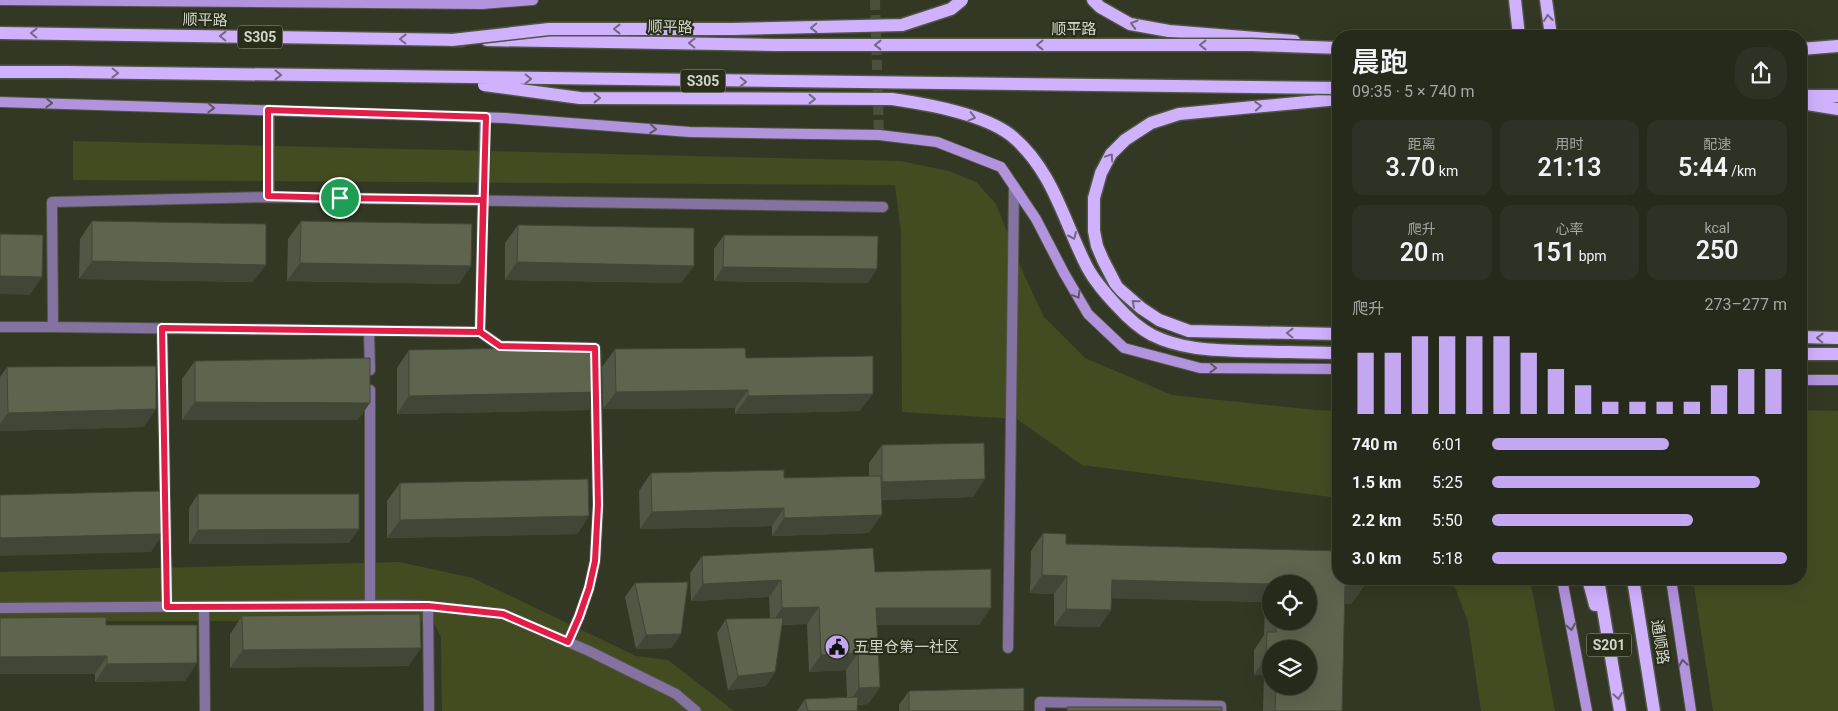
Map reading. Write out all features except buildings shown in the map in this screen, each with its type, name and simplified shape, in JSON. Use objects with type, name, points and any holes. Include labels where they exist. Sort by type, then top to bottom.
[{"type":"main road","points":[[452,40],[549,29],[732,29],[902,25],[951,8],[962,0]]},
{"type":"main road","points":[[1093,0],[1100,7],[1130,24],[1169,31],[1332,45]]},
{"type":"main road","points":[[1515,0],[1518,30]]},
{"type":"main road","points":[[1546,0],[1550,30]]},
{"type":"main road","name":"顺平路","points":[[0,33],[776,45],[1332,46]]},
{"type":"main road","points":[[1807,49],[1838,46]]},
{"type":"main road","points":[[1807,54],[1838,55]]},
{"type":"main road","name":"S305","points":[[0,72],[1332,88]]},
{"type":"main road","points":[[444,78],[520,91],[580,98],[892,99],[918,103],[985,120],[1012,136],[1033,158],[1053,189],[1088,268],[1097,283],[1126,316],[1151,334],[1176,344],[1206,349],[1332,353]]},
{"type":"main road","points":[[1807,96],[1838,96]]},
{"type":"main road","points":[[1332,100],[1179,114],[1151,123],[1125,140],[1111,154],[1101,173],[1094,198],[1094,231],[1097,246],[1118,287],[1141,308],[1159,320],[1189,331],[1332,334]]},
{"type":"main road","points":[[1807,104],[1838,109]]},
{"type":"main road","points":[[1807,337],[1838,338]]},
{"type":"main road","points":[[1807,354],[1838,354]]},
{"type":"main road","points":[[1590,585],[1612,662]]},
{"type":"main road","name":"S201","points":[[1599,585],[1620,711]]},
{"type":"main road","name":"通顺路","points":[[1634,585],[1654,711]]},
{"type":"main road","points":[[1639,585],[1647,665]]},
{"type":"street","points":[[0,0],[381,1],[482,4],[533,0]]},
{"type":"street","points":[[0,102],[486,117],[690,132],[879,135],[937,142],[1002,167],[1036,219],[1064,274],[1088,314],[1124,348],[1200,368],[1332,369]]},
{"type":"street","points":[[268,110],[268,196]]},
{"type":"street","points":[[480,332],[486,117]]},
{"type":"street","points":[[1008,648],[1014,186]]},
{"type":"street","points":[[53,327],[52,202],[268,196],[883,207]]},
{"type":"street","points":[[0,327],[480,332],[500,346],[595,348],[598,505],[595,561],[589,588],[568,642]]},
{"type":"street","points":[[162,328],[167,607]]},
{"type":"street","points":[[370,331],[370,605]]},
{"type":"street","points":[[1807,380],[1838,380]]},
{"type":"street","points":[[1563,585],[1587,711]]},
{"type":"street","points":[[1672,585],[1691,711]]},
{"type":"street","points":[[0,608],[370,605],[428,606],[503,614],[568,642],[676,694],[696,711]]},
{"type":"street","points":[[428,606],[429,711]]},
{"type":"street","points":[[204,607],[205,711]]},
{"type":"street","points":[[1040,711],[1040,702],[1221,706],[1221,711]]},
{"type":"green space","points":[[73,141],[900,161],[949,171],[976,182],[996,204],[1025,277],[1044,317],[1085,358],[1172,395],[1332,411],[1332,497],[1082,465],[1017,419],[902,412],[901,232],[895,185],[73,180]]},
{"type":"green space","points":[[1807,410],[1838,411],[1838,711],[1713,711],[1694,585],[1807,585]]},
{"type":"green space","points":[[399,562],[473,578],[636,656],[668,660],[734,711],[442,711],[441,637],[433,621],[0,621],[0,572]]},
{"type":"green space","points":[[1454,585],[1531,585],[1555,711],[1481,711],[1468,622]]},
{"type":"tunnel","points":[[875,0],[879,135]]},
{"type":"place","name":"五里仓第一社区","points":[[837,647]]},
{"type":"route","points":[[340,198],[268,196],[268,110],[486,117],[480,332],[500,346],[595,348],[598,505],[595,561],[589,588],[568,642],[503,614],[428,606],[167,607],[162,328],[480,332],[483,200],[340,198]]}]
